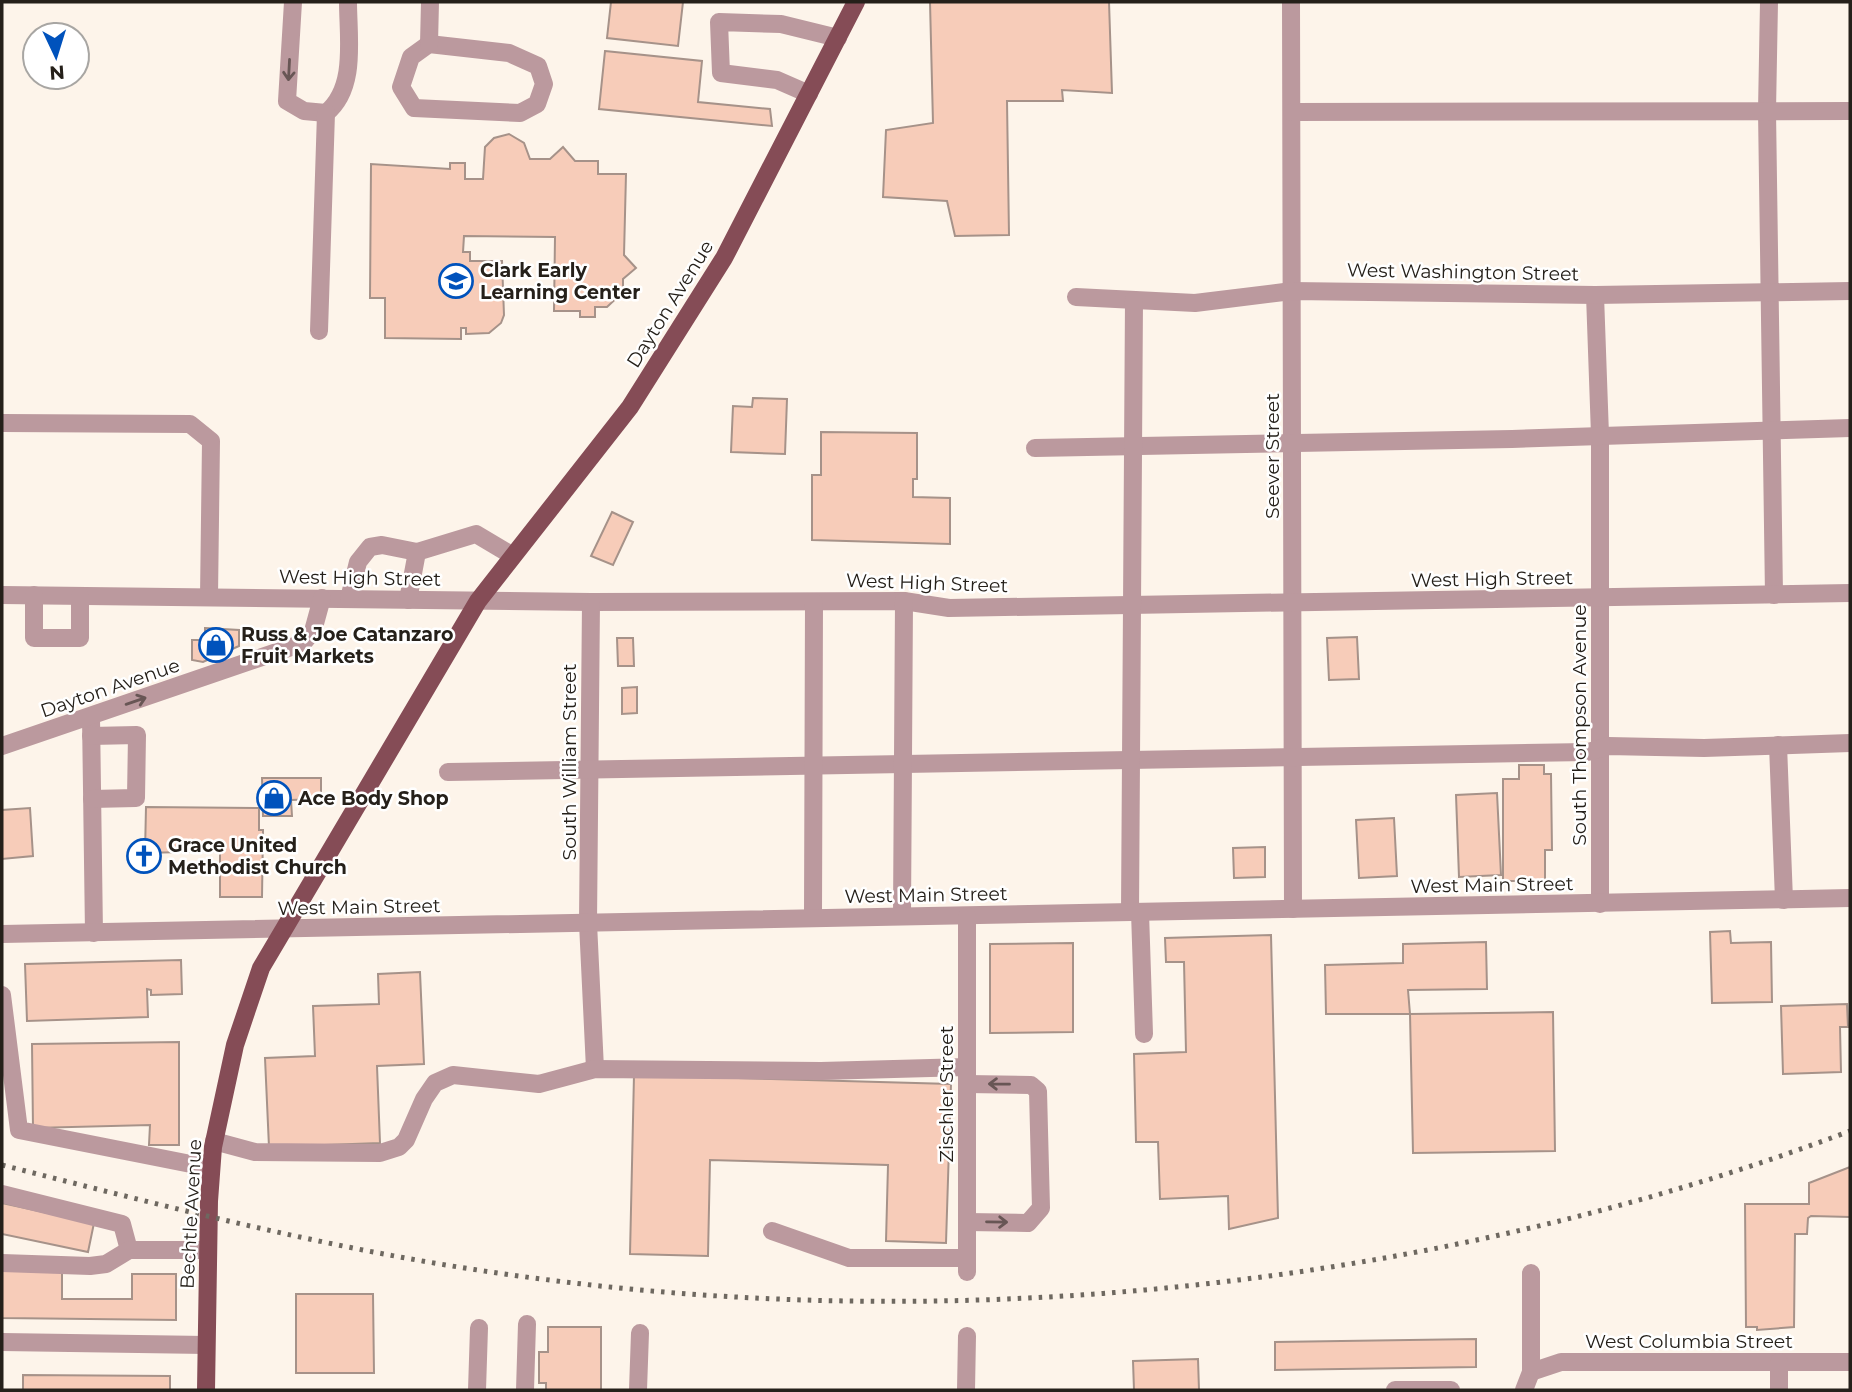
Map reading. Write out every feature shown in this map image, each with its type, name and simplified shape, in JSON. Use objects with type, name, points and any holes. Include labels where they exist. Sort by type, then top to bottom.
[{"type":"main road","name":"Dayton Avenue","points":[[478,601],[630,407],[724,258],[856,2]]},
{"type":"main road","name":"Bechtle Avenue","points":[[206,1390],[211,1168],[234,1045],[261,968],[478,601]]},
{"type":"street","points":[[293,2],[287,101],[304,111],[326,113],[337,105],[347,79],[348,2]]},
{"type":"street","points":[[429,44],[430,2]]},
{"type":"street","name":"Seever Street","points":[[1291,2],[1293,909]]},
{"type":"street","points":[[1769,2],[1774,595]]},
{"type":"street","points":[[808,94],[777,80],[721,73],[719,22],[780,24],[838,38]]},
{"type":"street","points":[[429,44],[509,53],[538,66],[544,84],[537,104],[520,113],[414,108],[401,87],[411,57],[429,44]]},
{"type":"street","points":[[1292,112],[1850,111]]},
{"type":"street","points":[[319,331],[326,113]]},
{"type":"street","name":"West Washington Street","points":[[1076,298],[1195,303],[1292,291],[1595,295],[1850,290]]},
{"type":"street","name":"South Thompson Avenue","points":[[1595,295],[1600,435],[1600,904]]},
{"type":"street","points":[[1133,300],[1131,761],[1135,912],[1144,1034]]},
{"type":"street","points":[[2,422],[190,424],[211,441],[209,597]]},
{"type":"street","points":[[1035,448],[1293,444],[1850,428]]},
{"type":"street","points":[[349,598],[358,562],[370,547],[382,545],[417,552],[476,534],[513,556]]},
{"type":"street","points":[[408,600],[417,552]]},
{"type":"street","name":"West High Street","points":[[2,595],[591,602],[904,601],[949,608],[1294,605],[1850,593]]},
{"type":"street","points":[[34,595],[34,638],[80,638],[80,596]]},
{"type":"street","name":"Dayton Avenue","points":[[2,746],[303,643],[313,631],[322,598]]},
{"type":"street","points":[[902,915],[904,601]]},
{"type":"street","name":"South William Street","points":[[591,602],[588,923],[595,1069]]},
{"type":"street","points":[[813,917],[811,767],[814,602]]},
{"type":"street","points":[[91,717],[94,933]]},
{"type":"street","points":[[91,736],[137,735],[136,798],[92,799]]},
{"type":"street","points":[[448,772],[589,772],[1588,752],[1598,749],[1850,743]]},
{"type":"street","points":[[1778,745],[1784,900]]},
{"type":"street","name":"West Main Street","points":[[2,934],[1850,898]]},
{"type":"street","name":"Zischler Street","points":[[772,1231],[849,1258],[967,1265],[967,916]]},
{"type":"street","points":[[2,995],[19,1130],[211,1168]]},
{"type":"street","points":[[214,1141],[255,1152],[380,1153],[399,1147],[407,1140],[424,1098],[435,1083],[453,1075],[540,1084],[595,1069],[821,1071],[967,1076],[1031,1084],[1038,1091],[1041,1208],[1028,1223],[967,1222]]},
{"type":"street","points":[[2,1194],[104,1217],[122,1224],[129,1250]]},
{"type":"street","points":[[2,1263],[106,1265],[129,1250],[208,1250]]},
{"type":"street","points":[[1524,1390],[1531,1372],[1531,1273]]},
{"type":"street","points":[[525,1390],[527,1324]]},
{"type":"street","points":[[477,1390],[479,1328]]},
{"type":"street","points":[[638,1390],[640,1333]]},
{"type":"street","points":[[966,1390],[967,1336]]},
{"type":"street","points":[[2,1342],[206,1345]]},
{"type":"street","name":"West Columbia Street","points":[[1531,1372],[1561,1362],[1850,1362]]},
{"type":"street","points":[[1779,1362],[1779,1390]]},
{"type":"street","points":[[1395,1390],[1451,1390]]},
{"type":"building","points":[[611,2],[683,2],[678,46],[607,38]]},
{"type":"building","points":[[930,2],[1109,2],[1112,93],[1062,90],[1063,101],[1007,101],[1009,235],[955,236],[947,201],[883,197],[886,130],[933,123]]},
{"type":"building","points":[[605,51],[702,61],[698,102],[770,109],[772,126],[599,109]]},
{"type":"building","points":[[509,134],[524,143],[530,159],[550,159],[563,147],[575,161],[598,161],[598,174],[626,174],[624,255],[636,268],[623,279],[623,292],[607,307],[595,307],[595,317],[580,317],[580,311],[554,311],[555,237],[464,236],[463,252],[470,252],[470,261],[502,261],[504,315],[501,323],[489,333],[466,334],[466,328],[461,328],[461,339],[385,338],[385,298],[370,298],[371,164],[450,169],[450,163],[465,163],[465,179],[483,179],[485,147],[494,138]]},
{"type":"building","points":[[753,398],[787,399],[785,454],[731,452],[733,406],[752,407]]},
{"type":"building","points":[[821,432],[917,433],[917,479],[913,479],[913,497],[950,498],[950,544],[812,540],[812,475],[821,475]]},
{"type":"building","points":[[612,512],[633,522],[613,565],[591,556]]},
{"type":"building","points":[[205,628],[239,630],[239,646],[203,662],[192,660],[192,640],[205,640]]},
{"type":"building","points":[[1357,637],[1359,679],[1329,680],[1327,638]]},
{"type":"building","points":[[617,638],[633,638],[634,666],[618,666]]},
{"type":"building","points":[[637,687],[637,713],[622,714],[622,688]]},
{"type":"building","points":[[1519,765],[1544,765],[1544,774],[1551,774],[1552,850],[1545,850],[1545,881],[1503,881],[1503,779],[1519,779]]},
{"type":"building","points":[[262,778],[321,778],[321,799],[291,800],[292,816],[263,816]]},
{"type":"building","points":[[1497,793],[1501,875],[1459,877],[1456,795]]},
{"type":"building","points":[[146,807],[259,808],[259,830],[263,830],[262,897],[220,897],[220,851],[145,853]]},
{"type":"building","points":[[30,808],[33,856],[2,859],[2,810]]},
{"type":"building","points":[[1394,818],[1397,876],[1359,878],[1356,820]]},
{"type":"building","points":[[1265,847],[1265,877],[1234,878],[1233,848]]},
{"type":"building","points":[[1730,931],[1731,943],[1771,942],[1772,1002],[1712,1003],[1710,932]]},
{"type":"building","points":[[1271,935],[1278,1218],[1229,1229],[1228,1196],[1160,1199],[1158,1142],[1136,1142],[1134,1054],[1186,1052],[1184,962],[1166,962],[1165,938]]},
{"type":"building","points":[[1486,942],[1487,989],[1408,990],[1410,1014],[1326,1014],[1325,965],[1403,963],[1403,944]]},
{"type":"building","points":[[1073,943],[1073,1032],[990,1033],[990,944]]},
{"type":"building","points":[[181,960],[182,994],[151,995],[151,990],[147,989],[148,1017],[27,1021],[25,964]]},
{"type":"building","points":[[420,972],[424,1064],[377,1066],[380,1143],[269,1147],[265,1058],[315,1056],[313,1006],[379,1004],[378,974]]},
{"type":"building","points":[[1847,1004],[1848,1027],[1840,1027],[1841,1072],[1783,1074],[1781,1006]]},
{"type":"building","points":[[1553,1012],[1555,1151],[1413,1153],[1410,1014]]},
{"type":"building","points":[[179,1042],[179,1145],[149,1145],[150,1125],[33,1128],[32,1044]]},
{"type":"building","points":[[634,1075],[951,1084],[946,1243],[886,1241],[888,1165],[710,1160],[708,1256],[630,1254]]},
{"type":"building","points":[[1850,1167],[1850,1217],[1811,1216],[1808,1218],[1807,1234],[1795,1234],[1794,1327],[1757,1330],[1757,1327],[1746,1327],[1745,1204],[1809,1204],[1809,1183]]},
{"type":"building","points":[[2,1203],[94,1223],[88,1252],[2,1234]]},
{"type":"building","points":[[2,1267],[62,1268],[62,1299],[132,1299],[132,1274],[176,1274],[176,1320],[2,1318]]},
{"type":"building","points":[[296,1294],[373,1294],[374,1373],[296,1373]]},
{"type":"building","points":[[548,1327],[601,1327],[601,1390],[546,1390],[546,1383],[539,1383],[539,1352],[548,1352]]},
{"type":"building","points":[[1476,1339],[1476,1367],[1275,1370],[1275,1342]]},
{"type":"building","points":[[1198,1359],[1199,1390],[1134,1390],[1133,1361]]},
{"type":"building","points":[[23,1375],[170,1376],[170,1390],[23,1390]]},
{"type":"railway","points":[[2,1165],[184,1211],[306,1238],[491,1272],[661,1292],[833,1301],[1006,1299],[1180,1287],[1352,1264],[1522,1230],[1688,1186],[1850,1131]]},
{"type":"place","name":"Clark Early Learning Center","points":[[456,281]]},
{"type":"place","name":"Russ & Joe Catanzaro Fruit Markets","points":[[216,645]]},
{"type":"place","name":"Ace Body Shop","points":[[274,798]]},
{"type":"place","name":"Grace United Methodist Church","points":[[144,856]]}]
